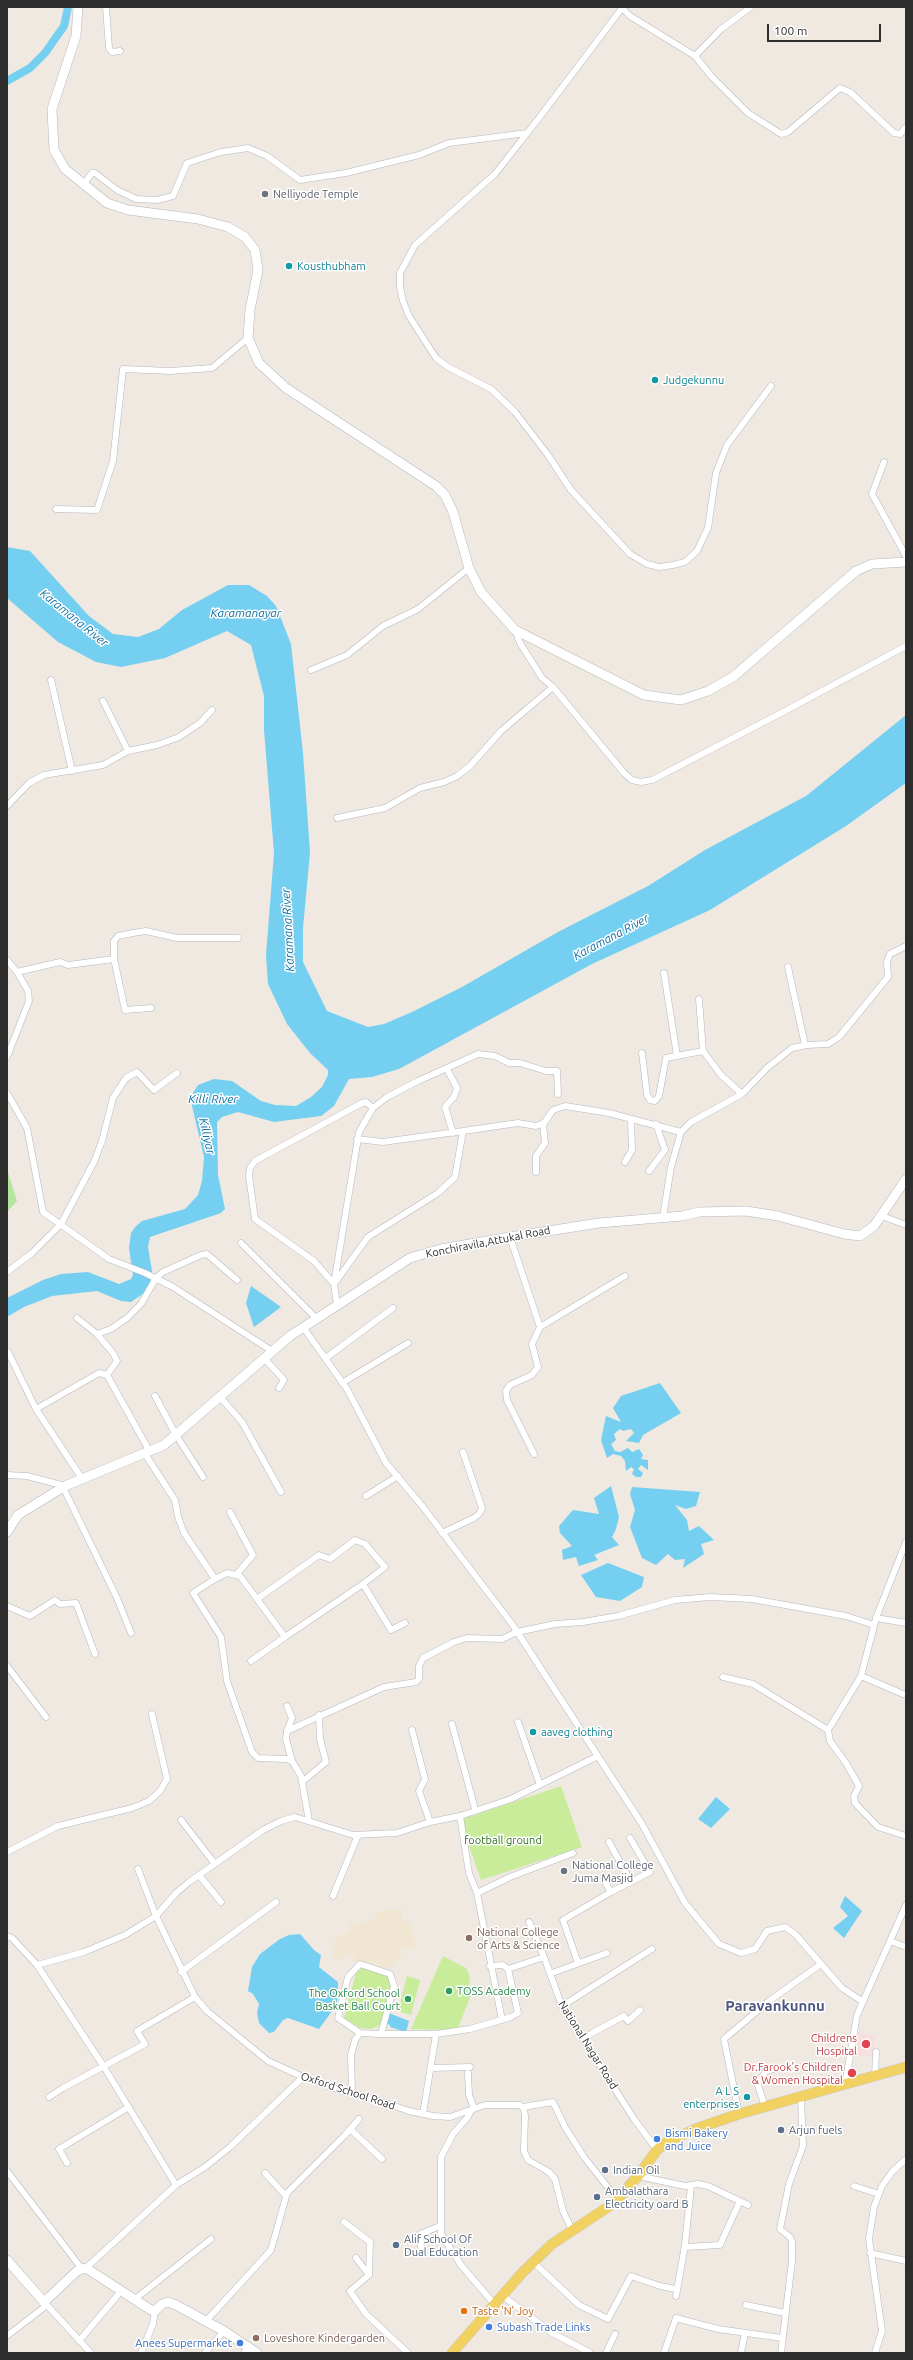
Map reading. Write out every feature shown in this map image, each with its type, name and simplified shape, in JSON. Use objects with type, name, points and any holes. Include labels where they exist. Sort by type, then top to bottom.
[{"type":"main road","points":[[78,7],[76,36],[52,109],[52,139],[54,150],[65,169],[107,203],[128,210],[198,219],[228,227],[245,237],[255,250],[258,270],[250,310],[248,338],[259,363],[286,388],[436,486],[445,495],[453,512],[469,568],[482,592],[515,630],[644,695],[681,700],[708,691],[733,677],[856,571],[872,564],[906,562]]},
{"type":"main road","name":"Konchiravila,Attukal Road","points":[[7,1532],[18,1515],[64,1486],[82,1480],[164,1445],[272,1351],[303,1327],[337,1305],[350,1299],[365,1285],[410,1258],[441,1249],[510,1237],[600,1223],[682,1216],[699,1212],[746,1212],[778,1216],[844,1234],[860,1236],[874,1226],[906,1179]]},
{"type":"main road","points":[[452,2353],[533,2262],[552,2244],[573,2232],[617,2199],[638,2176],[657,2150],[667,2142],[698,2128],[739,2114],[801,2098],[906,2067]]},
{"type":"main road","points":[[7,2260],[46,2303],[84,2268],[155,2311],[162,2304],[168,2302],[224,2331],[247,2350],[257,2353]]},
{"type":"street","points":[[106,7],[109,48],[112,52],[120,51]]},
{"type":"street","points":[[695,56],[721,29],[751,7]]},
{"type":"street","points":[[771,386],[727,445],[716,474],[708,528],[697,551],[685,562],[658,567],[647,564],[630,554],[571,490],[548,455],[515,412],[491,389],[448,367],[436,358],[409,316],[403,301],[400,287],[403,267],[415,245],[480,190],[509,158],[621,8],[695,56],[712,77],[748,113],[781,134],[788,132],[840,88],[850,92],[894,133],[900,134],[906,127]]},
{"type":"street","points":[[83,185],[92,173],[95,173],[117,190],[136,199],[156,200],[173,196],[187,163],[220,152],[248,148],[267,156],[300,180],[346,173],[397,161],[419,155],[449,143],[527,133]]},
{"type":"street","points":[[56,509],[97,510],[113,461],[123,369],[170,371],[212,368],[248,338]]},
{"type":"street","points":[[884,462],[872,494],[906,556]]},
{"type":"street","points":[[311,670],[347,656],[383,626],[418,609],[469,568]]},
{"type":"street","points":[[515,630],[516,636],[538,672],[624,773],[632,780],[641,782],[652,780],[906,646]]},
{"type":"street","points":[[51,680],[72,771]]},
{"type":"street","points":[[337,818],[385,808],[420,788],[444,782],[457,776],[470,766],[501,731],[552,687]]},
{"type":"street","points":[[103,701],[128,751]]},
{"type":"street","points":[[7,806],[30,783],[44,775],[103,765],[128,751],[157,745],[179,737],[200,723],[212,710]]},
{"type":"street","points":[[151,1008],[125,1010],[114,959],[114,941],[118,936],[146,931],[177,938],[238,938]]},
{"type":"street","points":[[663,1217],[671,1167],[681,1132],[691,1122],[742,1094],[767,1068],[792,1048],[805,1045],[828,1044],[839,1037],[888,977],[887,962],[890,954],[906,946]]},
{"type":"street","points":[[17,972],[60,962],[68,965],[114,959]]},
{"type":"street","points":[[7,960],[17,972],[28,991],[29,1001],[7,1057]]},
{"type":"street","points":[[788,967],[805,1045]]},
{"type":"street","points":[[664,973],[677,1056]]},
{"type":"street","points":[[699,999],[703,1051],[721,1075],[742,1094]]},
{"type":"street","points":[[642,1053],[646,1095],[650,1100],[655,1100],[659,1096],[666,1058],[703,1051]]},
{"type":"street","points":[[337,1305],[334,1284],[358,1132],[373,1108],[387,1097],[478,1054],[495,1056],[509,1063],[520,1064],[546,1071],[557,1071],[558,1094]]},
{"type":"street","points":[[447,1068],[457,1088],[454,1097],[445,1107],[452,1133]]},
{"type":"street","points":[[7,1272],[32,1253],[61,1224],[94,1162],[118,1089],[126,1078],[137,1072],[154,1090],[177,1073]]},
{"type":"street","points":[[7,1092],[27,1128],[43,1212],[109,1259],[156,1278],[210,1310],[272,1351]]},
{"type":"street","points":[[334,1284],[314,1261],[255,1219],[249,1176],[250,1168],[255,1161],[265,1154],[301,1137],[362,1103],[366,1102],[373,1108]]},
{"type":"street","points":[[357,1140],[383,1142],[463,1132],[518,1123],[536,1126],[543,1123],[553,1110],[565,1106],[610,1113],[631,1120],[656,1124],[681,1132]]},
{"type":"street","points":[[625,1162],[632,1150],[631,1120]]},
{"type":"street","points":[[536,1172],[536,1156],[544,1143],[543,1123]]},
{"type":"street","points":[[649,1170],[665,1150],[656,1124]]},
{"type":"street","points":[[334,1284],[368,1237],[438,1193],[455,1177],[463,1132]]},
{"type":"street","points":[[882,1216],[906,1225]]},
{"type":"street","points":[[510,1237],[540,1327]]},
{"type":"street","points":[[241,1243],[316,1318]]},
{"type":"street","points":[[97,1334],[111,1329],[132,1313],[141,1304],[156,1278],[163,1272],[207,1254],[237,1280]]},
{"type":"street","points":[[534,1454],[507,1400],[506,1391],[510,1385],[532,1375],[538,1366],[532,1344],[540,1327],[625,1276]]},
{"type":"street","points":[[326,1358],[393,1308]]},
{"type":"street","points":[[78,1318],[97,1334],[113,1353],[116,1361],[107,1375]]},
{"type":"street","points":[[303,1327],[342,1383],[373,1440],[398,1476],[517,1632],[642,1824],[684,1903],[719,1944],[741,1953],[755,1949],[767,1931],[785,1927],[795,1934],[842,1988],[862,2001]]},
{"type":"street","points":[[342,1383],[408,1343]]},
{"type":"street","points":[[8,1352],[36,1409],[82,1480]]},
{"type":"street","points":[[264,1358],[284,1380],[279,1388]]},
{"type":"street","points":[[36,1409],[98,1373],[107,1375]]},
{"type":"street","points":[[107,1375],[147,1453],[175,1500],[178,1517],[184,1533],[215,1579]]},
{"type":"street","points":[[155,1396],[176,1436],[203,1477]]},
{"type":"street","points":[[220,1396],[242,1422],[281,1492]]},
{"type":"street","points":[[442,1533],[474,1518],[480,1514],[482,1508],[463,1452]]},
{"type":"street","points":[[7,1476],[27,1476],[64,1486],[117,1598],[130,1633]]},
{"type":"street","points":[[366,1496],[398,1476]]},
{"type":"street","points":[[230,1512],[254,1555],[236,1575]]},
{"type":"street","points":[[251,1661],[363,1584],[385,1567],[365,1544],[355,1540],[330,1559],[319,1555],[257,1599]]},
{"type":"street","points":[[906,1542],[875,1621],[861,1676],[828,1730],[830,1741],[846,1763],[859,1786],[854,1796],[855,1803],[878,1827],[906,1836]]},
{"type":"street","points":[[285,1637],[240,1576],[227,1573],[193,1593],[221,1637],[226,1681],[252,1752],[258,1758],[286,1759],[292,1761]]},
{"type":"street","points":[[363,1584],[391,1630],[405,1623]]},
{"type":"street","points":[[286,1731],[384,1686],[416,1682],[418,1679],[419,1666],[423,1658],[454,1642],[467,1638],[502,1638],[517,1632],[555,1624],[583,1622],[618,1616],[675,1600],[710,1597],[752,1599],[875,1621],[906,1623]]},
{"type":"street","points":[[7,1606],[30,1616],[55,1600],[60,1604],[76,1603],[95,1654]]},
{"type":"street","points":[[7,1666],[46,1717]]},
{"type":"street","points":[[861,1676],[903,1694]]},
{"type":"street","points":[[723,1677],[753,1684],[828,1730]]},
{"type":"street","points":[[287,1706],[292,1718],[286,1731],[286,1739],[292,1761],[301,1776],[308,1821]]},
{"type":"street","points":[[7,1852],[58,1826],[132,1808],[149,1801],[160,1792],[167,1779],[152,1714]]},
{"type":"street","points":[[302,1782],[326,1762],[320,1739],[319,1715]]},
{"type":"street","points":[[518,1722],[540,1785]]},
{"type":"street","points":[[452,1724],[475,1809]]},
{"type":"street","points":[[412,1730],[425,1780],[419,1789],[419,1794],[430,1822]]},
{"type":"street","points":[[37,1965],[84,1952],[125,1935],[156,1916],[176,1893],[214,1864],[263,1830],[281,1821],[296,1817],[327,1828],[358,1835],[397,1833],[430,1822],[460,1816],[475,1809],[511,1799],[598,1756]]},
{"type":"street","points":[[460,1816],[469,1873],[477,1893],[490,1966],[502,2020]]},
{"type":"street","points":[[181,1820],[214,1864]]},
{"type":"street","points":[[333,1896],[358,1835]]},
{"type":"street","points":[[578,1963],[563,1920],[610,1892],[650,1872],[630,1838]]},
{"type":"street","points":[[609,1842],[630,1882]]},
{"type":"street","points":[[477,1893],[510,1877],[573,1853]]},
{"type":"street","name":"Oxford School Road","points":[[138,1869],[156,1916],[181,1972],[195,1997],[207,2011],[268,2061],[303,2077],[423,2114],[450,2117],[491,2104],[520,2105],[524,2107],[553,2102],[565,2127],[584,2157],[617,2199]]},
{"type":"street","points":[[199,1875],[221,1902]]},
{"type":"street","points":[[606,1884],[610,1892]]},
{"type":"street","points":[[181,1972],[276,1902]]},
{"type":"street","points":[[845,2085],[848,2055],[857,2015],[906,1905]]},
{"type":"street","name":"National Nagar Road","points":[[529,1922],[552,1973],[562,2006],[634,2119],[657,2150]]},
{"type":"street","points":[[7,1936],[12,1938],[37,1965],[104,2067],[176,2185]]},
{"type":"street","points":[[890,1941],[906,1947]]},
{"type":"street","points":[[562,2006],[652,1949]]},
{"type":"street","points":[[552,1973],[607,1952]]},
{"type":"street","points":[[508,1970],[544,1957]]},
{"type":"street","points":[[381,2034],[394,1986],[390,1974],[360,1964],[348,1977],[338,2018],[360,2033],[381,2034],[436,2034],[470,2029],[502,2020],[518,2013],[508,1970],[503,1965],[490,1966]]},
{"type":"street","points":[[739,2114],[724,2039],[769,2001],[821,1964]]},
{"type":"street","points":[[49,2097],[146,2044],[138,2030],[195,1997]]},
{"type":"street","points":[[584,2039],[624,2016],[628,2021],[640,2010]]},
{"type":"street","points":[[352,2093],[351,2055],[355,2040],[360,2033]]},
{"type":"street","points":[[423,2114],[436,2034]]},
{"type":"street","points":[[875,2077],[876,2052]]},
{"type":"street","points":[[431,2068],[469,2070],[469,2095],[473,2109],[453,2134],[441,2157],[440,2226],[441,2234],[448,2247],[495,2304]]},
{"type":"street","points":[[765,2107],[758,2085],[766,2071],[777,2068]]},
{"type":"street","points":[[7,2170],[84,2268],[176,2185],[205,2167],[230,2147],[303,2077]]},
{"type":"street","points":[[781,2353],[792,2261],[792,2242],[790,2237],[780,2229],[789,2184],[803,2146],[801,2098]]},
{"type":"street","points":[[67,2163],[59,2149],[129,2107]]},
{"type":"street","points":[[524,2107],[524,2151],[528,2160],[550,2172],[555,2179],[563,2211],[573,2232]]},
{"type":"street","points":[[206,2321],[271,2250],[285,2195],[350,2130],[359,2119]]},
{"type":"street","points":[[350,2130],[382,2159]]},
{"type":"street","points":[[875,2353],[882,2331],[870,2253],[870,2232],[874,2207],[879,2194],[892,2172],[906,2159]]},
{"type":"street","points":[[265,2173],[285,2195]]},
{"type":"street","points":[[638,2176],[691,2186],[698,2184],[708,2186],[748,2206]]},
{"type":"street","points":[[676,2296],[676,2289],[679,2284],[685,2247],[691,2186]]},
{"type":"street","points":[[854,2186],[879,2194]]},
{"type":"street","points":[[685,2247],[720,2244],[739,2202]]},
{"type":"street","points":[[344,2222],[370,2242],[369,2275],[350,2291],[371,2319],[408,2353]]},
{"type":"street","points":[[421,2247],[420,2234],[440,2226]]},
{"type":"street","points":[[135,2299],[210,2239]]},
{"type":"street","points":[[870,2253],[906,2262]]},
{"type":"street","points":[[356,2258],[369,2275]]},
{"type":"street","points":[[533,2262],[579,2305],[608,2320],[631,2276],[660,2286],[676,2289]]},
{"type":"street","points":[[79,2341],[122,2290]]},
{"type":"street","points":[[503,2296],[552,2333],[589,2352]]},
{"type":"street","points":[[7,2336],[46,2303],[91,2353]]},
{"type":"street","points":[[746,2305],[785,2313]]},
{"type":"street","points":[[141,2353],[153,2324],[155,2311]]},
{"type":"street","points":[[664,2353],[676,2318],[745,2333],[782,2338]]},
{"type":"street","points":[[205,2353],[224,2331]]},
{"type":"street","points":[[741,2353],[745,2333]]},
{"type":"street","points":[[606,2353],[616,2334]]},
{"type":"shaded area","points":[[403,1909],[401,1921],[411,1922],[411,1931],[414,1932],[412,1940],[416,1940],[417,1948],[401,1949],[401,1961],[394,1961],[394,1967],[378,1967],[377,1962],[369,1964],[353,1963],[354,1954],[346,1954],[344,1959],[334,1959],[332,1941],[336,1943],[336,1937],[348,1933],[350,1924],[375,1921],[375,1912]]},
{"type":"shaded area","name":"Childrens Hospital","points":[[858,2032],[875,2035],[874,2057],[855,2055]]},
{"type":"green space","points":[[7,1169],[17,1201],[7,1212]]},
{"type":"green space","name":"football ground","points":[[561,1786],[582,1847],[481,1880],[460,1820]]},
{"type":"green space","name":"TOSS Academy","points":[[443,1956],[466,1968],[470,1977],[469,1986],[471,1995],[457,2030],[411,2029]]},
{"type":"green space","points":[[367,1967],[385,1974],[392,1982],[381,2025],[371,2029],[361,2028],[344,2018],[357,1969]]},
{"type":"green space","name":"The Oxford School Basket Ball Court","points":[[407,1976],[420,1980],[411,2015],[398,2011]]},
{"type":"water","points":[[7,547],[30,551],[89,616],[113,634],[138,637],[159,629],[182,610],[228,585],[249,585],[267,596],[276,606],[291,644],[303,753],[310,852],[303,928],[303,962],[327,1011],[368,1027],[384,1024],[462,987],[558,932],[648,886],[705,850],[806,796],[906,715],[906,783],[846,826],[710,910],[592,964],[399,1069],[372,1077],[349,1079],[334,1106],[321,1116],[274,1122],[238,1112],[222,1117],[217,1122],[218,1175],[225,1209],[221,1213],[150,1237],[148,1247],[152,1271],[151,1283],[147,1291],[131,1302],[121,1301],[97,1291],[52,1296],[24,1307],[7,1317],[7,1298],[43,1280],[61,1274],[88,1272],[119,1284],[131,1279],[133,1275],[129,1248],[131,1233],[135,1227],[142,1221],[185,1209],[198,1195],[202,1181],[204,1157],[192,1106],[193,1093],[198,1085],[214,1079],[232,1081],[261,1101],[275,1105],[296,1106],[311,1097],[322,1087],[328,1075],[328,1070],[310,1053],[287,1024],[268,984],[266,955],[274,853],[264,730],[264,696],[251,645],[227,631],[165,658],[121,667],[96,662],[58,642],[7,598]]},
{"type":"water","points":[[251,1286],[281,1307],[254,1327],[246,1303]]},
{"type":"water","points":[[660,1383],[681,1413],[643,1435],[639,1443],[626,1441],[634,1433],[631,1429],[623,1431],[620,1429],[614,1434],[616,1440],[611,1444],[615,1451],[620,1452],[628,1448],[632,1452],[639,1449],[643,1455],[641,1459],[648,1460],[648,1470],[641,1465],[638,1469],[643,1473],[641,1477],[636,1477],[632,1474],[634,1469],[631,1467],[626,1471],[625,1461],[621,1456],[613,1454],[607,1458],[601,1440],[606,1416],[621,1422],[613,1408],[621,1396]]},
{"type":"water","points":[[611,1486],[619,1517],[612,1537],[619,1545],[594,1555],[598,1560],[579,1566],[576,1557],[563,1560],[562,1550],[572,1546],[560,1533],[559,1526],[573,1510],[599,1514],[594,1498]]},
{"type":"water","points":[[632,1487],[700,1492],[696,1506],[686,1509],[675,1505],[687,1520],[689,1531],[699,1526],[714,1540],[701,1544],[704,1554],[683,1568],[685,1559],[675,1560],[668,1554],[656,1565],[642,1558],[630,1527],[635,1510],[630,1494]]},
{"type":"water","points":[[608,1563],[644,1577],[642,1587],[620,1601],[596,1597],[581,1575]]},
{"type":"water","points":[[716,1797],[730,1809],[711,1828],[698,1819]]},
{"type":"water","points":[[845,1896],[862,1911],[844,1938],[833,1928],[848,1916],[840,1907]]},
{"type":"water","points":[[300,1934],[314,1950],[321,1955],[319,1967],[338,1982],[338,1998],[335,2007],[319,2029],[288,2018],[283,2020],[274,2032],[269,2033],[259,2023],[257,2013],[259,2004],[253,1994],[248,1991],[252,1967],[260,1954],[280,1939],[289,1935]]},
{"type":"water","points":[[389,2013],[409,2021],[406,2032],[390,2027],[390,2025],[385,2023]]},
{"type":"waterway","points":[[7,81],[30,68],[45,53],[64,26],[68,7]]},
{"type":"place","name":"Nelliyode Temple","points":[[265,194]]},
{"type":"place","name":"Kousthubham","points":[[289,266]]},
{"type":"place","name":"Judgekunnu","points":[[655,380]]},
{"type":"place","name":"aaveg clothing","points":[[533,1732]]},
{"type":"place","name":"National College Juma Masjid","points":[[564,1871]]},
{"type":"place","name":"National College of Arts & Science","points":[[469,1938]]},
{"type":"place","name":"TOSS Academy","points":[[449,1991]]},
{"type":"place","name":"The Oxford School Basket Ball Court","points":[[408,1999]]},
{"type":"place","name":"Childrens Hospital","points":[[866,2044]]},
{"type":"place","name":"Dr.Farook's Children & Women Hospital","points":[[852,2073]]},
{"type":"place","name":"A L S enterprises","points":[[747,2097]]},
{"type":"place","name":"Arjun fuels","points":[[781,2130]]},
{"type":"place","name":"Bismi Bakery and Juice","points":[[657,2139]]},
{"type":"place","name":"Indian Oil","points":[[605,2170]]},
{"type":"place","name":"Ambalathara Electricity oard B","points":[[597,2197]]},
{"type":"place","name":"Alif School Of Dual Education","points":[[396,2245]]},
{"type":"place","name":"Taste 'N' Joy","points":[[464,2311]]},
{"type":"place","name":"Subash Trade Links","points":[[489,2327]]},
{"type":"place","name":"Loveshore Kindergarden","points":[[256,2338]]},
{"type":"place","name":"Anees Supermarket","points":[[240,2343]]},
{"type":"district","name":"Paravankunnu","points":[[775,2006]]},
{"type":"water label","name":"Karamanayar","points":[[246,613]]},
{"type":"water label","name":"Karamana River","points":[[74,618]]},
{"type":"water label","name":"Karamana River","points":[[288,930]]},
{"type":"water label","name":"Karamana River","points":[[611,937]]},
{"type":"water label","name":"Killi River","points":[[213,1099]]},
{"type":"water label","name":"Killiyar","points":[[207,1136]]}]
